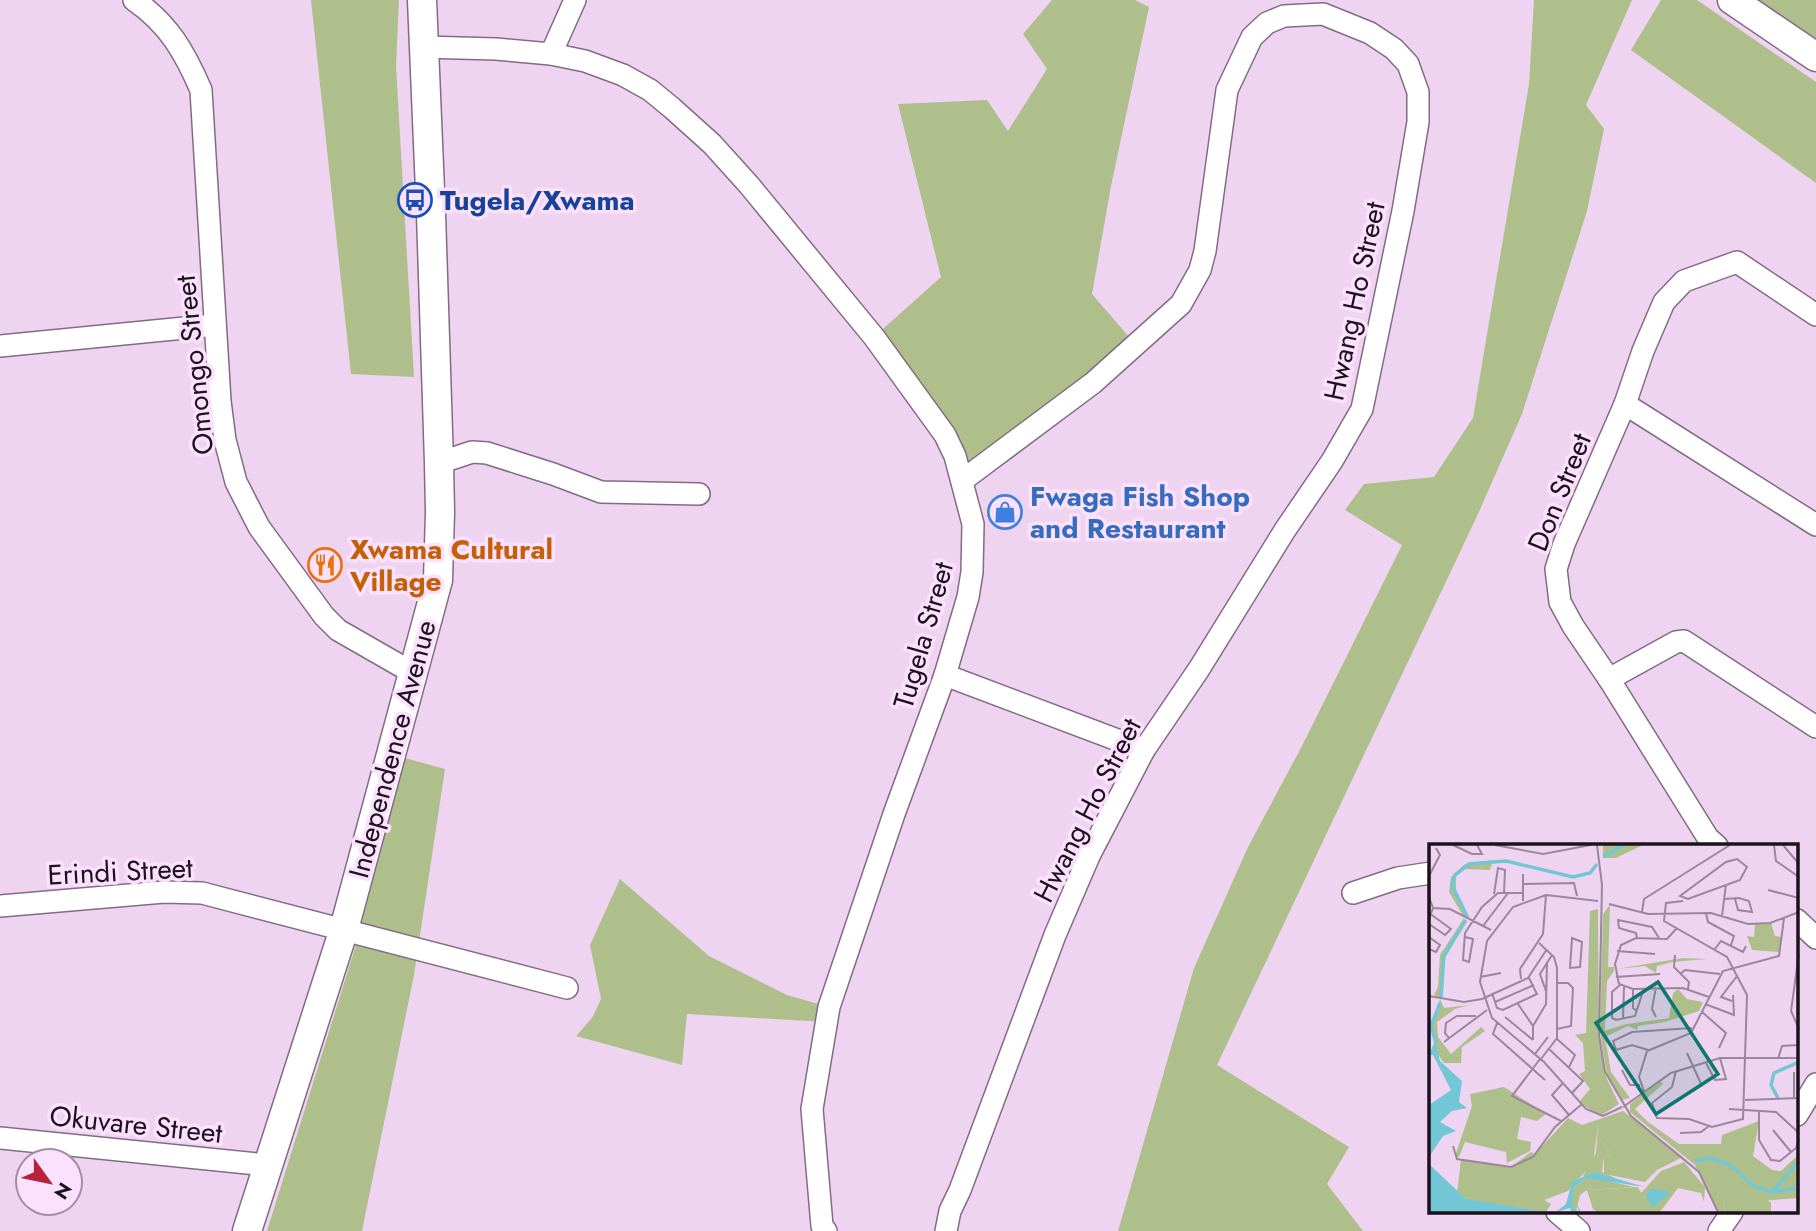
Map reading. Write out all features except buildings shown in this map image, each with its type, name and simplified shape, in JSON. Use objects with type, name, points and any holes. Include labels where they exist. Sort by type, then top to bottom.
[{"type":"main road","name":"Independence Avenue","points":[[247,1231],[344,929],[438,580],[439,463],[422,0]]},
{"type":"main road","points":[[1732,0],[1816,57]]},
{"type":"street","name":"Omongo Street","points":[[134,0],[164,26],[184,52],[201,90],[219,401],[225,440],[236,482],[250,511],[324,616],[354,640],[413,673]]},
{"type":"street","points":[[551,54],[575,0]]},
{"type":"street","name":"Hwang Ho Street","points":[[946,1231],[950,1212],[1055,935],[1089,856],[1144,750],[1332,461],[1362,409],[1401,224],[1418,122],[1418,92],[1408,64],[1394,49],[1370,33],[1323,14],[1284,16],[1267,23],[1252,37],[1227,90],[1205,251],[1200,270],[1186,297],[1174,311],[1093,383],[963,480]]},
{"type":"street","name":"Tugela Street","points":[[423,47],[551,54],[585,61],[623,75],[650,90],[712,144],[874,337],[945,435],[963,480],[975,546],[968,597],[945,675],[894,814],[827,1015],[812,1109],[821,1229]]},
{"type":"street","name":"Don Street","points":[[1715,844],[1708,838],[1573,626],[1560,602],[1556,569],[1567,535],[1625,404],[1643,351],[1664,302],[1684,281],[1737,262],[1816,315]]},
{"type":"street","points":[[0,346],[215,325]]},
{"type":"street","points":[[1625,404],[1816,525]]},
{"type":"street","points":[[439,463],[472,452],[486,453],[601,492],[699,494]]},
{"type":"street","points":[[1609,679],[1676,642],[1684,641],[1816,727]]},
{"type":"street","points":[[945,675],[1144,750]]},
{"type":"street","points":[[1353,893],[1398,878],[1429,873]]},
{"type":"street","name":"Erindi Street","points":[[0,906],[185,891],[202,893],[567,988]]},
{"type":"street","points":[[1798,921],[1816,938]]},
{"type":"street","points":[[1798,1113],[1816,1084]]},
{"type":"street","name":"Okuvare Street","points":[[0,1138],[267,1165]]},
{"type":"street","points":[[1559,1214],[1579,1231]]},
{"type":"street","points":[[1719,1231],[1731,1214]]},
{"type":"green space","points":[[311,0],[399,0],[396,66],[414,377],[351,374]]},
{"type":"green space","points":[[1052,0],[1135,0],[1149,7],[1111,186],[1092,294],[1136,345],[963,480],[874,337],[941,277],[898,104],[987,100],[1008,131],[1047,69],[1023,34]]},
{"type":"green space","points":[[1534,0],[1632,0],[1586,105],[1604,129],[1587,211],[1522,414],[1478,514],[1217,1065],[1349,1147],[1327,1184],[1363,1231],[1118,1231],[1194,968],[1248,847],[1302,746],[1402,545],[1345,510],[1364,484],[1434,477],[1473,418],[1529,84]]},
{"type":"green space","points":[[1661,0],[1697,0],[1816,82],[1816,183],[1631,50]]},
{"type":"green space","points":[[1732,0],[1816,0],[1816,57]]},
{"type":"green space","points":[[405,758],[445,769],[414,975],[362,1231],[267,1231],[355,948]]},
{"type":"green space","points":[[620,879],[709,956],[787,995],[829,1007],[825,1022],[687,1014],[682,1065],[576,1036],[592,1018],[601,999],[590,945]]},
{"type":"place","name":"Tugela/Xwama","points":[[415,200]]},
{"type":"place","name":"Fwaga Fish Shop and Restaurant","points":[[1005,512]]},
{"type":"place","name":"Xwama Cultural Village","points":[[325,565]]}]
